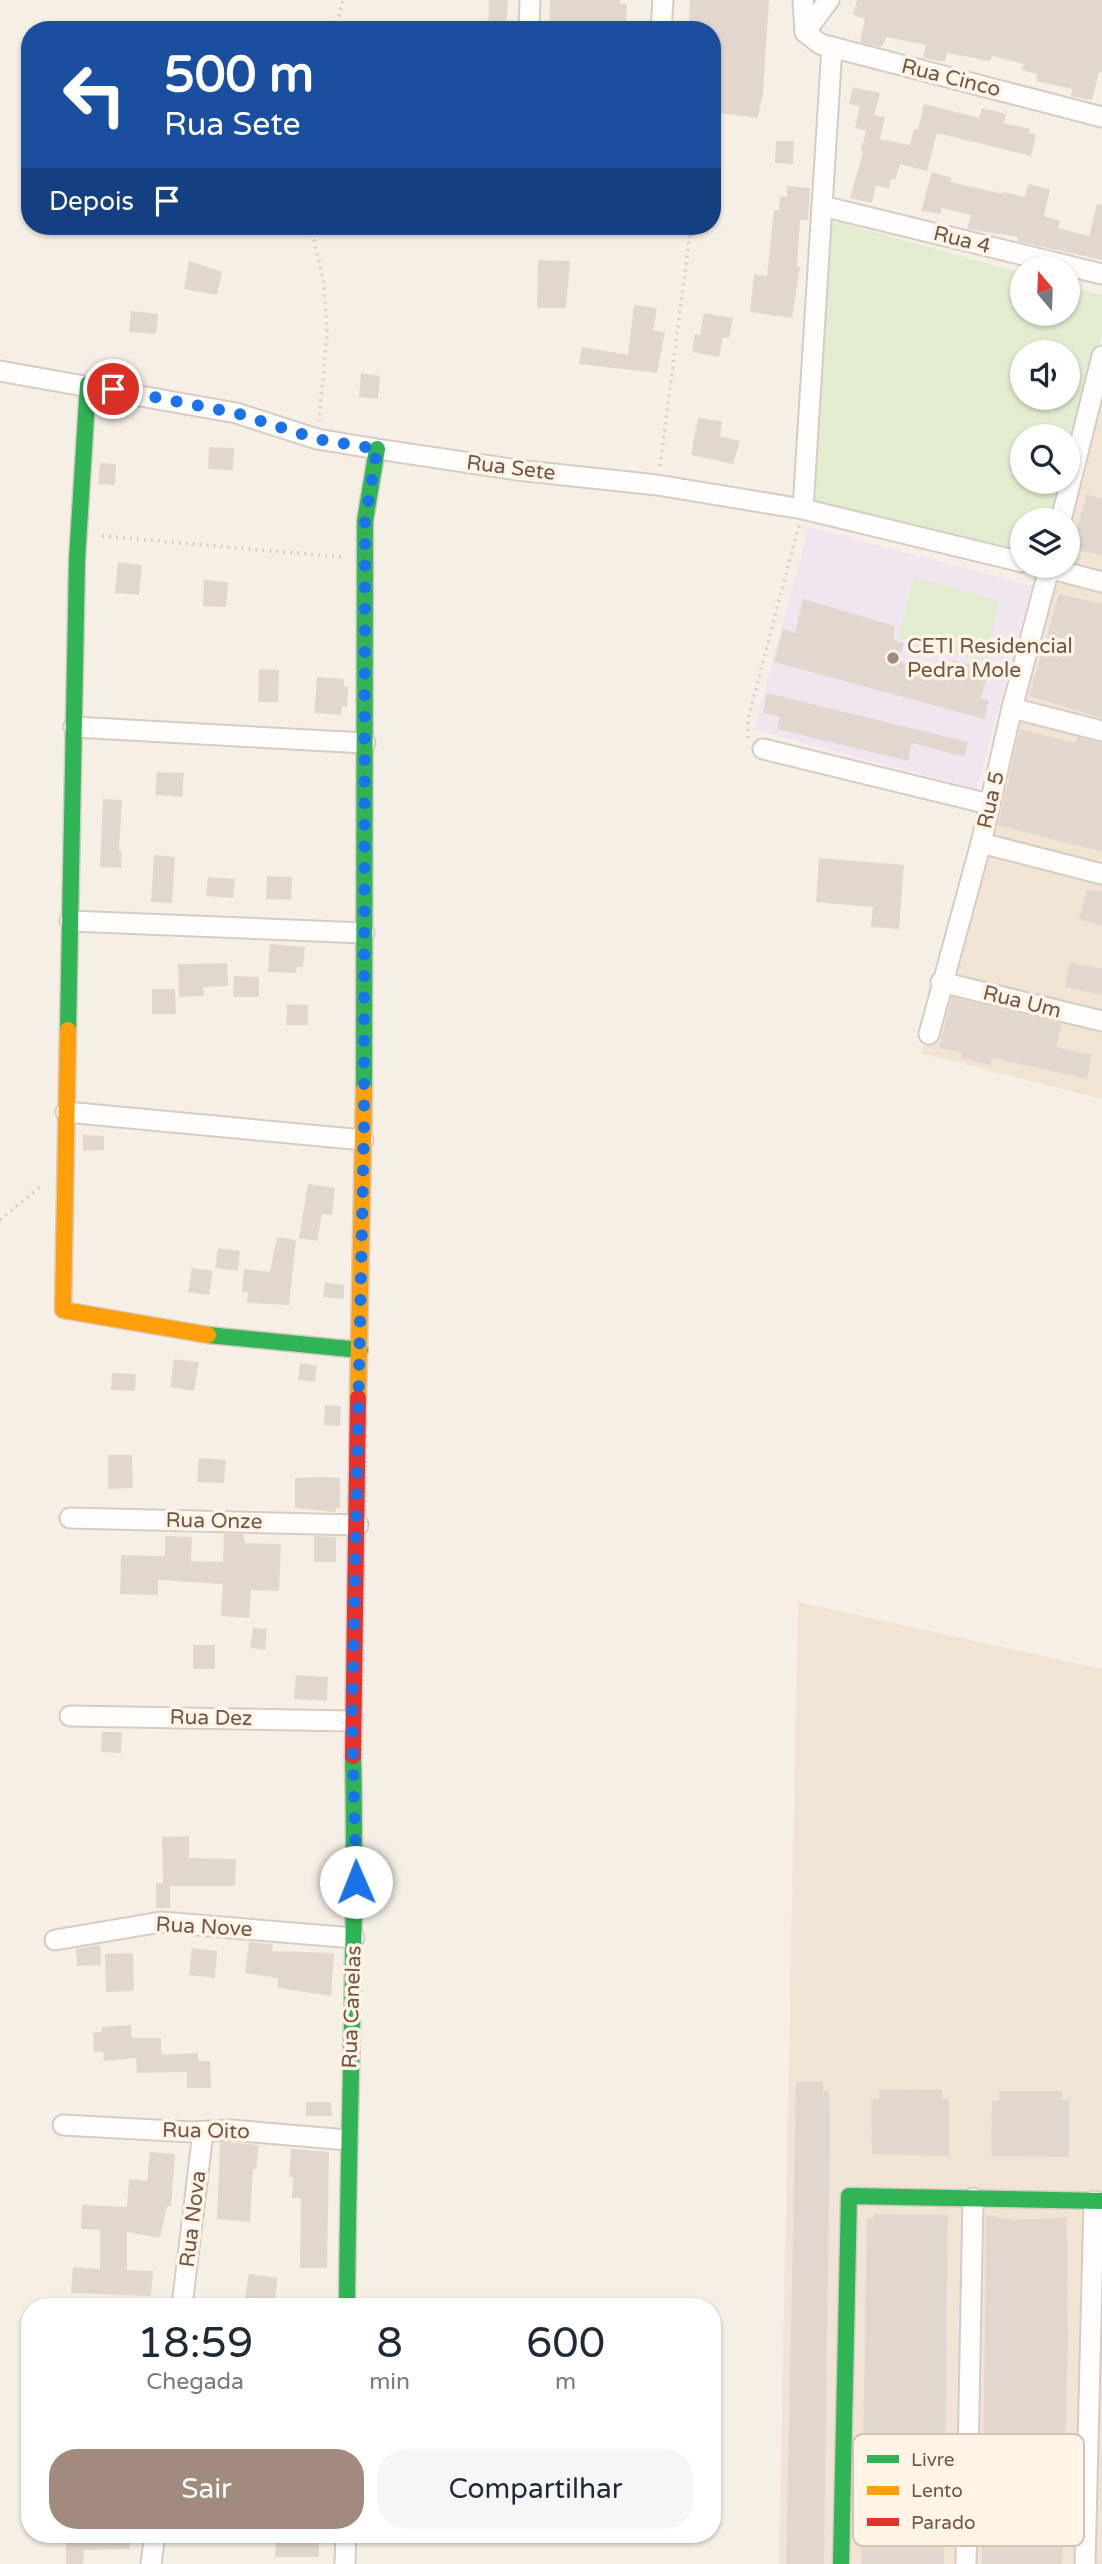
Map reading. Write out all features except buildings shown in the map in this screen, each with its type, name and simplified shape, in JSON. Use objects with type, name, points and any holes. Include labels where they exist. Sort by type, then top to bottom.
[{"type":"street","points":[[529,21],[530,0]]},
{"type":"street","points":[[662,21],[663,0]]},
{"type":"street","points":[[803,0],[805,32]]},
{"type":"street","points":[[805,32],[829,0]]},
{"type":"street","name":"Rua Cinco","points":[[805,32],[820,44],[1102,117]]},
{"type":"street","points":[[803,509],[832,47]]},
{"type":"street","name":"Rua 4","points":[[822,206],[1102,274]]},
{"type":"street","points":[[1065,508],[1096,406],[1102,356]]},
{"type":"street","name":"Rua Sete","points":[[0,371],[88,384],[236,413],[317,439],[517,470],[657,485],[803,509],[1010,559]]},
{"type":"street","points":[[88,384],[79,534],[63,1310],[187,1333],[360,1350]]},
{"type":"street","name":"Rua Canelas","points":[[347,2298],[354,1938],[352,1721],[358,1524],[363,1140],[365,521],[377,449]]},
{"type":"street","points":[[1080,576],[1102,582]]},
{"type":"street","name":"Rua 5","points":[[929,1034],[981,843],[1042,578]]},
{"type":"street","points":[[1012,708],[1102,731]]},
{"type":"street","points":[[74,727],[365,743]]},
{"type":"street","points":[[763,749],[989,804]]},
{"type":"street","points":[[981,843],[1102,874]]},
{"type":"street","points":[[70,921],[364,933]]},
{"type":"street","name":"Rua Um","points":[[941,982],[1102,1021]]},
{"type":"street","points":[[66,1112],[363,1140]]},
{"type":"street","name":"Rua Onze","points":[[70,1518],[358,1524]]},
{"type":"street","name":"Rua Dez","points":[[70,1716],[352,1721]]},
{"type":"street","name":"Rua Nove","points":[[55,1940],[161,1922],[354,1938]]},
{"type":"street","name":"Rua Oito","points":[[63,2125],[203,2132],[231,2130],[348,2140]]},
{"type":"street","name":"Rua Nova","points":[[183,2298],[203,2132]]},
{"type":"street","points":[[841,2564],[849,2196],[1098,2201],[1085,2564]]},
{"type":"street","points":[[968,2434],[973,2198]]},
{"type":"street","points":[[151,2564],[154,2543]]},
{"type":"street","points":[[345,2564],[346,2543]]},
{"type":"street","points":[[965,2546],[965,2564]]},
{"type":"path","points":[[337,21],[343,0]]},
{"type":"path","points":[[313,235],[324,285],[327,334],[317,439]]},
{"type":"path","points":[[657,485],[690,235]]},
{"type":"path","points":[[763,749],[748,739],[748,719],[803,509]]},
{"type":"path","points":[[79,534],[365,559]]},
{"type":"path","points":[[0,1220],[65,1162]]},
{"type":"shaded area","points":[[1102,355],[1102,1099],[921,1053],[929,1034],[1046,578],[1080,578],[1080,508],[1070,508],[1073,494],[1080,494],[1080,462]]},
{"type":"shaded area","name":"CETI Residencial Pedra Mole","points":[[809,527],[1032,586],[977,789],[754,730]]},
{"type":"shaded area","points":[[798,1602],[1102,1669],[1102,2564],[779,2564]]},
{"type":"green space","points":[[827,219],[1010,270],[1010,326],[1080,326],[1080,289],[1102,295],[1102,334],[1079,424],[1010,424],[1010,494],[1061,494],[1057,508],[1010,508],[1010,552],[814,502]]},
{"type":"green space","points":[[915,577],[1000,601],[983,662],[897,638]]},
{"type":"traffic: fast","points":[[68,1030],[77,560],[88,384]]},
{"type":"traffic: fast","points":[[364,1089],[365,521],[377,449]]},
{"type":"traffic: fast","points":[[208,1335],[360,1350]]},
{"type":"traffic: fast","points":[[347,2298],[354,1894],[353,1756]]},
{"type":"traffic: fast","points":[[841,2564],[849,2196],[1102,2201]]},
{"type":"traffic: slow","points":[[68,1030],[63,1310],[208,1335]]},
{"type":"traffic: slow","points":[[358,1398],[364,1089]]},
{"type":"traffic: jam","points":[[353,1756],[358,1398]]},
{"type":"place","name":"CETI Residencial Pedra Mole","points":[[893,658]]},
{"type":"route","points":[[113,389],[236,413],[317,439],[377,449],[365,521],[364,1124],[352,1721],[356,1882]]}]
